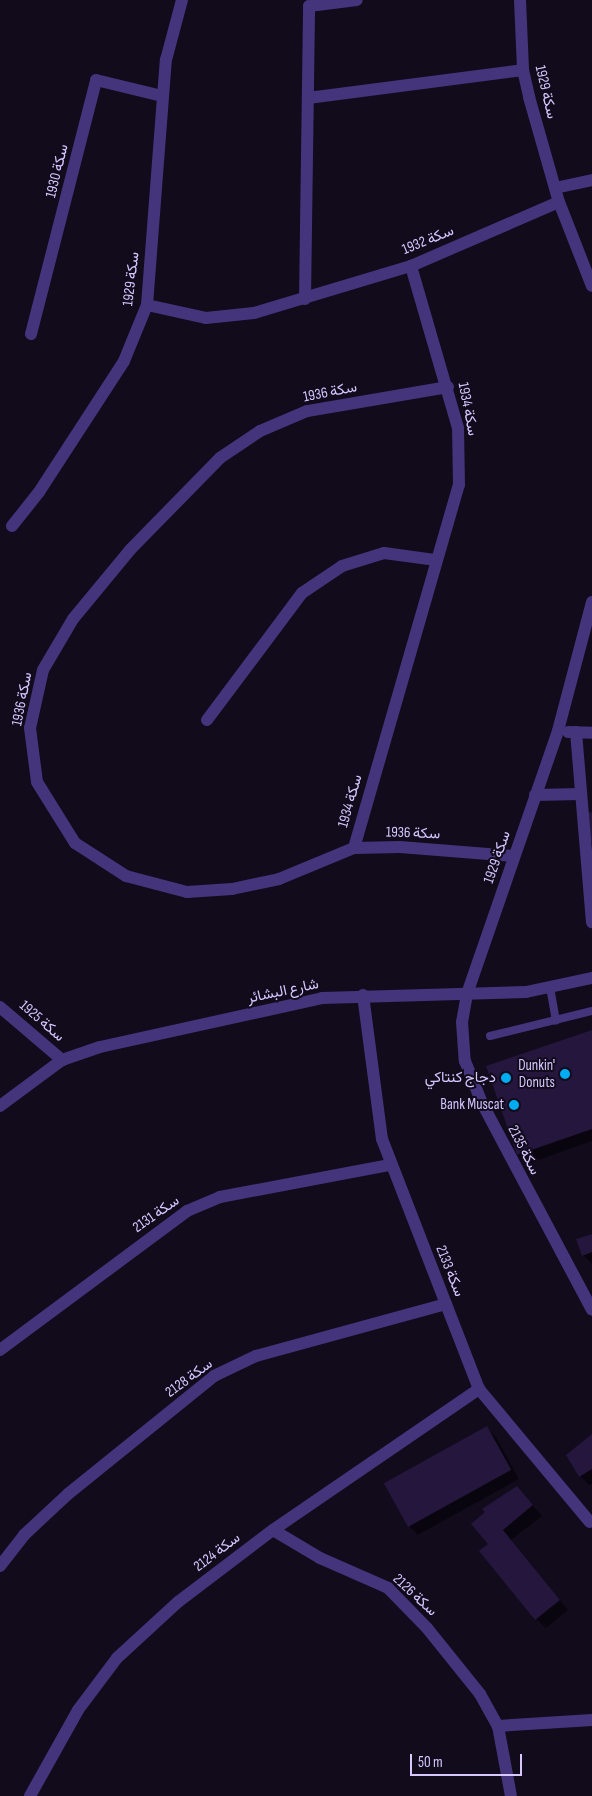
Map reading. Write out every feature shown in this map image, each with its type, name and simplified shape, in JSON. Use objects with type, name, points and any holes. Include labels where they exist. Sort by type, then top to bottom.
[{"type":"street","name":"سكة 1929","points":[[12,526],[39,492],[124,361],[147,305],[166,60],[182,0]]},
{"type":"street","points":[[306,299],[308,6],[358,0]]},
{"type":"street","name":"سكة 1929","points":[[520,0],[523,70],[559,202],[592,286]]},
{"type":"street","points":[[308,98],[523,70]]},
{"type":"street","name":"سكة 1930","points":[[31,334],[96,80],[162,96]]},
{"type":"street","points":[[555,188],[592,180]]},
{"type":"street","name":"سكة 1932","points":[[147,305],[206,318],[254,313],[306,299],[411,266],[559,202]]},
{"type":"street","name":"سكة 1934","points":[[354,848],[435,560],[459,485],[458,428],[448,387],[411,266]]},
{"type":"street","name":"سكة 1936","points":[[448,387],[307,411],[260,431],[220,458],[130,550],[73,619],[43,670],[30,728],[37,782],[75,843],[126,876],[187,892],[232,889],[279,879],[354,848],[400,847],[514,856]]},
{"type":"street","points":[[207,720],[302,593],[342,566],[384,553],[435,560]]},
{"type":"street","name":"سكة 1929","points":[[467,994],[534,795],[558,731],[592,602]]},
{"type":"street","points":[[558,731],[592,733]]},
{"type":"street","points":[[576,732],[592,922]]},
{"type":"street","points":[[534,795],[580,794]]},
{"type":"street","name":"شارع البشائر","points":[[0,1106],[62,1060],[100,1047],[322,998],[363,995],[526,992],[592,978]]},
{"type":"street","name":"سكة 2135","points":[[467,994],[462,1022],[464,1061],[505,1151],[592,1310]]},
{"type":"street","name":"سكة 2133","points":[[363,995],[382,1139],[390,1165],[479,1389],[590,1522]]},
{"type":"street","name":"سكة 1925","points":[[0,1007],[62,1060]]},
{"type":"street","name":"سكة 2131","points":[[0,1350],[187,1211],[220,1196],[390,1165]]},
{"type":"street","name":"سكة 2128","points":[[0,1566],[24,1535],[68,1494],[214,1376],[256,1356],[446,1304]]},
{"type":"street","name":"سكة 2124","points":[[30,1796],[78,1710],[117,1658],[178,1602],[273,1530],[479,1389]]},
{"type":"street","name":"سكة 2126","points":[[273,1530],[320,1558],[388,1588],[427,1628],[474,1687],[498,1726],[511,1796]]},
{"type":"street","points":[[498,1726],[592,1720]]},
{"type":"lane","points":[[550,986],[556,1020]]},
{"type":"lane","points":[[490,1036],[592,1011]]},
{"type":"building","points":[[592,812],[592,842],[591,843],[587,813]]},
{"type":"building","points":[[592,1030],[592,1129],[517,1155],[486,1066]]},
{"type":"building","points":[[592,1234],[592,1252],[582,1256],[576,1239]]},
{"type":"building","points":[[487,1426],[511,1470],[408,1527],[384,1483]]},
{"type":"building","points":[[592,1434],[592,1469],[579,1477],[566,1455]]},
{"type":"building","points":[[517,1486],[533,1505],[503,1530],[560,1600],[535,1620],[479,1551],[488,1544],[471,1524],[485,1512],[482,1509]]},
{"type":"place","name":"Dunkin' Donuts","points":[[565,1074]]},
{"type":"place","name":"دجاج كنتاكي","points":[[506,1078]]},
{"type":"place","name":"Bank Muscat","points":[[514,1105]]}]
